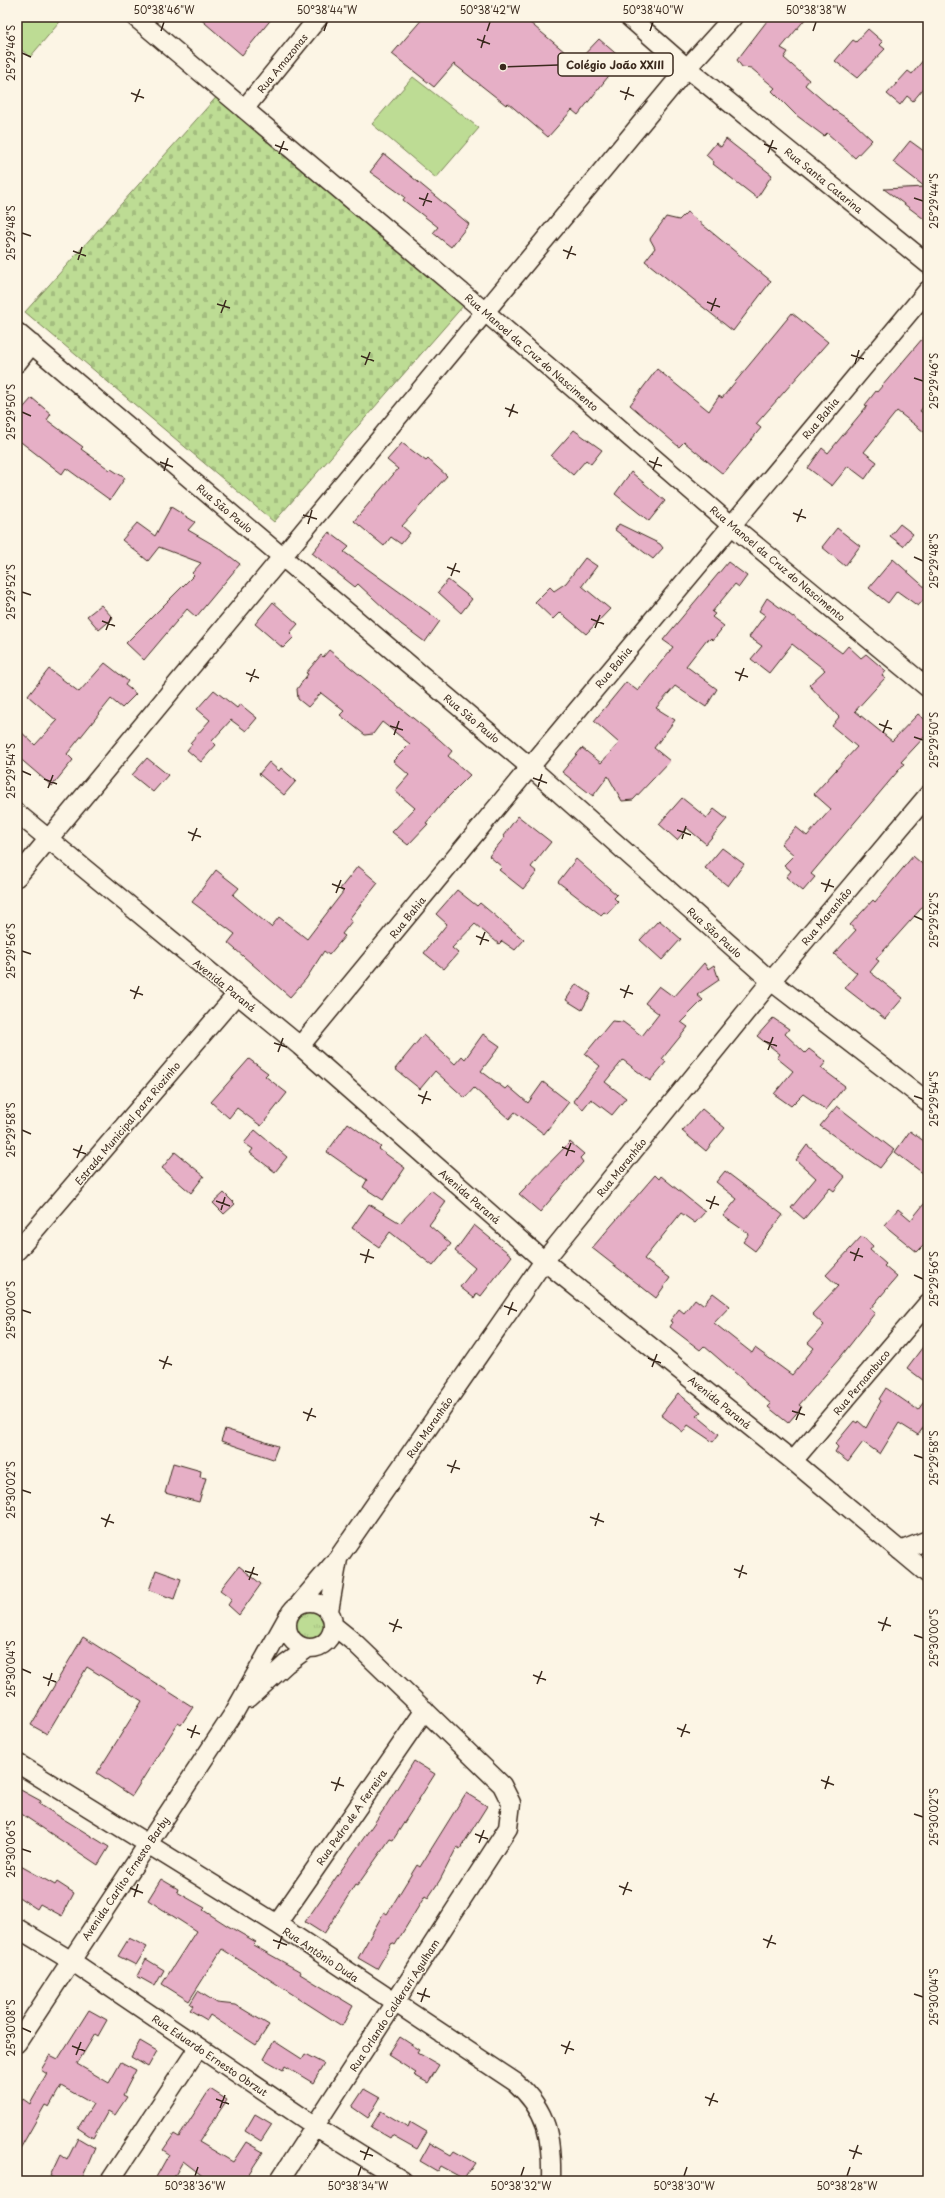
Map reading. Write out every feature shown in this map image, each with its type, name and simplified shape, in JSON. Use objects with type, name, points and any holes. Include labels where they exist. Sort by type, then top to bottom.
[{"type":"street","name":"Rua Manoel da Cruz do Nascimento","points":[[135,17],[484,311],[731,525],[928,688]]},
{"type":"street","name":"Rua Amazonas","points":[[244,109],[319,17]]},
{"type":"street","name":"Rua Santa Catarina","points":[[629,17],[687,68],[928,264]]},
{"type":"street","points":[[17,877],[484,311],[687,68],[733,17]]},
{"type":"street","name":"Rua Bahia","points":[[300,1046],[731,525],[928,290]]},
{"type":"street","name":"Rua São Paulo","points":[[17,332],[530,767],[771,982],[928,1102]]},
{"type":"street","points":[[17,363],[32,344]]},
{"type":"street","name":"Rua Maranhão","points":[[294,1609],[338,1558],[544,1261],[771,982],[928,795]]},
{"type":"street","name":"Avenida Paraná","points":[[17,813],[300,1046],[544,1261],[794,1461],[928,1574]]},
{"type":"street","name":"Estrada Municipal para Riozinho","points":[[17,1251],[236,994]]},
{"type":"street","name":"Rua Pernambuco","points":[[794,1461],[928,1303]]},
{"type":"street","points":[[900,1551],[928,1540]]},
{"type":"street","name":"Rua Maranhão","points":[[332,1619],[338,1558]]},
{"type":"street","points":[[366,1654],[338,1646],[301,1646],[290,1636],[287,1629],[294,1609],[316,1602],[366,1654],[425,1710]]},
{"type":"street","name":"Avenida Carlito Ernesto Barby","points":[[17,2042],[234,1713],[294,1609]]},
{"type":"street","points":[[315,1646],[332,1634],[332,1619]]},
{"type":"street","name":"Avenida Carlito Ernesto Barby","points":[[234,1713],[273,1676],[315,1646]]},
{"type":"street","name":"Rua Orlando Calderari Agulham","points":[[279,2181],[508,1828],[511,1803],[502,1785],[425,1710]]},
{"type":"street","name":"Rua Pedro de A Ferreira","points":[[277,1924],[425,1710]]},
{"type":"street","name":"Rua Antônio Duda","points":[[17,1763],[277,1924],[515,2082],[530,2096],[543,2119],[552,2150],[551,2181]]},
{"type":"street","name":"Rua Eduardo Ernesto Obrzut","points":[[17,1928],[70,1960],[315,2126],[403,2181]]},
{"type":"street","points":[[110,2181],[198,2048]]},
{"type":"green space","points":[[17,17],[64,17],[30,57],[17,46]]},
{"type":"green space","points":[[413,77],[479,128],[436,178],[372,124]]},
{"type":"green space","points":[[220,93],[464,305],[274,522],[25,312]]},
{"type":"green space","points":[[310,1610],[321,1614],[325,1625],[321,1636],[310,1640],[299,1636],[295,1625],[299,1614]]},
{"type":"building","points":[[198,17],[273,17],[242,55]]},
{"type":"building","points":[[424,17],[523,17],[577,62],[599,39],[622,59],[578,115],[572,110],[548,137],[508,103],[506,105],[454,64],[434,87],[392,54]]},
{"type":"building","points":[[770,17],[807,17],[781,48],[788,52],[784,58],[809,80],[805,85],[834,110],[854,123],[872,140],[855,158],[827,133],[824,136],[796,115],[772,91],[775,88],[751,68],[742,67],[737,60]]},
{"type":"building","points":[[868,29],[883,42],[880,45],[885,49],[857,78],[835,61],[853,40],[856,42]]},
{"type":"building","points":[[928,54],[928,83],[913,101],[907,96],[900,105],[887,94],[908,71],[912,74]]},
{"type":"building","points":[[726,139],[772,175],[757,198],[713,164],[714,162],[706,155],[716,143],[721,147]]},
{"type":"building","points":[[910,141],[928,154],[928,222],[884,189],[925,187],[893,162]]},
{"type":"building","points":[[384,154],[469,224],[451,247],[433,233],[438,227],[403,200],[405,197],[370,172]]},
{"type":"building","points":[[687,212],[771,281],[733,331],[645,261],[655,248],[650,239],[666,217],[679,220]]},
{"type":"building","points":[[792,313],[828,342],[756,424],[761,428],[723,474],[684,442],[679,447],[630,405],[657,369],[709,411],[719,396],[722,398]]},
{"type":"building","points":[[928,332],[928,401],[920,411],[928,416],[928,435],[897,411],[864,452],[877,462],[865,479],[848,466],[832,486],[808,468],[822,448],[828,453],[867,406],[865,405],[876,391],[877,392]]},
{"type":"building","points":[[32,398],[51,414],[47,420],[83,447],[81,449],[110,470],[111,469],[125,478],[110,500],[66,468],[62,474],[17,439],[17,415]]},
{"type":"building","points":[[574,430],[602,450],[591,464],[586,460],[573,475],[551,456]]},
{"type":"building","points":[[402,443],[426,461],[428,459],[447,476],[402,526],[410,533],[401,544],[391,537],[384,546],[354,521],[398,469],[387,460]]},
{"type":"building","points":[[631,472],[665,501],[649,521],[615,494]]},
{"type":"building","points":[[171,507],[195,522],[188,530],[219,548],[240,564],[196,617],[187,609],[144,660],[126,643],[194,575],[192,573],[201,563],[159,547],[148,561],[122,540],[137,523],[155,536]]},
{"type":"building","points":[[619,524],[660,544],[663,548],[653,559],[615,530]]},
{"type":"building","points":[[900,524],[913,534],[903,546],[890,536]]},
{"type":"building","points":[[837,528],[860,546],[845,566],[822,547]]},
{"type":"building","points":[[329,532],[349,547],[344,552],[440,621],[425,642],[401,624],[358,584],[355,587],[312,553]]},
{"type":"building","points":[[585,558],[597,566],[582,586],[610,609],[586,634],[560,612],[553,619],[535,602],[550,587],[554,591],[566,583]]},
{"type":"building","points":[[893,559],[928,590],[928,595],[918,606],[897,591],[888,603],[869,588]]},
{"type":"building","points":[[728,562],[747,576],[739,587],[735,584],[712,612],[715,614],[712,617],[724,626],[713,640],[711,638],[708,641],[707,639],[686,666],[717,689],[706,707],[675,686],[656,708],[675,720],[654,748],[670,761],[633,800],[622,801],[608,776],[593,796],[562,772],[582,748],[601,763],[619,743],[594,721],[626,682],[638,691],[673,647],[663,640]]},
{"type":"building","points":[[448,580],[472,599],[461,613],[438,592]]},
{"type":"building","points":[[767,598],[842,653],[848,646],[861,658],[866,654],[886,671],[882,676],[885,678],[855,711],[892,741],[918,714],[928,722],[928,733],[901,762],[904,764],[811,874],[815,877],[803,891],[786,877],[791,871],[784,865],[794,855],[781,844],[796,827],[807,836],[831,809],[814,794],[857,747],[832,726],[839,717],[809,685],[825,670],[792,644],[769,673],[751,659],[762,646],[749,637],[765,615],[759,611]]},
{"type":"building","points":[[273,602],[298,624],[290,633],[294,637],[283,648],[255,624]]},
{"type":"building","points":[[101,605],[113,618],[99,630],[87,616]]},
{"type":"building","points":[[329,650],[440,740],[452,751],[448,756],[470,775],[447,798],[426,823],[428,824],[408,845],[392,832],[415,808],[395,791],[409,775],[393,761],[410,744],[382,722],[373,734],[365,735],[340,715],[344,711],[321,693],[308,707],[298,699],[297,689],[308,674],[306,673],[321,655],[323,657]]},
{"type":"building","points":[[105,663],[128,681],[125,685],[136,694],[122,708],[111,699],[67,754],[73,760],[52,786],[17,756],[17,728],[35,745],[57,721],[28,696],[49,669],[79,692]]},
{"type":"building","points":[[214,690],[237,708],[240,704],[257,718],[246,731],[231,720],[212,741],[216,745],[201,762],[187,750],[192,744],[190,743],[210,720],[197,709]]},
{"type":"building","points":[[147,758],[168,775],[153,792],[132,775]]},
{"type":"building","points":[[269,762],[279,771],[281,768],[296,781],[284,795],[259,774]]},
{"type":"building","points":[[682,798],[707,818],[714,809],[727,819],[706,844],[687,828],[677,840],[659,824]]},
{"type":"building","points":[[518,816],[551,842],[531,867],[537,872],[523,889],[499,870],[502,867],[489,856],[505,837],[503,836]]},
{"type":"building","points":[[722,848],[744,864],[728,886],[705,868]]},
{"type":"building","points":[[913,856],[928,869],[928,901],[876,959],[879,961],[870,972],[903,998],[885,1019],[845,988],[857,973],[834,954],[856,930],[850,925],[873,900],[875,902]]},
{"type":"building","points":[[576,859],[617,895],[614,898],[618,902],[607,914],[604,912],[601,915],[558,882]]},
{"type":"building","points":[[358,866],[378,883],[349,919],[352,921],[342,934],[345,936],[329,955],[324,951],[306,979],[290,997],[228,943],[235,934],[192,902],[216,870],[239,888],[233,895],[271,927],[279,917],[307,939],[343,892],[340,889]]},
{"type":"building","points":[[457,890],[477,906],[480,903],[524,940],[515,950],[502,941],[499,944],[475,924],[452,948],[458,953],[444,969],[424,953],[447,924],[436,914]]},
{"type":"building","points":[[659,920],[681,939],[662,960],[640,940]]},
{"type":"building","points":[[704,963],[708,969],[714,965],[719,980],[697,995],[703,1000],[681,1022],[688,1027],[662,1059],[666,1062],[650,1081],[623,1060],[605,1082],[626,1098],[612,1115],[591,1099],[583,1109],[573,1101],[600,1066],[585,1054],[612,1021],[623,1022],[642,1036],[659,1014],[645,1003],[659,986],[674,997]]},
{"type":"building","points":[[576,984],[591,994],[582,1010],[566,1000]]},
{"type":"building","points":[[773,1018],[789,1029],[785,1034],[805,1053],[809,1049],[826,1062],[821,1068],[845,1086],[826,1110],[803,1094],[791,1106],[774,1094],[793,1071],[777,1058],[780,1054],[757,1036]]},
{"type":"building","points":[[483,1034],[500,1046],[481,1071],[505,1089],[508,1086],[528,1103],[543,1082],[569,1102],[544,1134],[515,1112],[509,1119],[474,1088],[465,1098],[435,1071],[420,1089],[395,1069],[423,1035],[455,1064],[462,1056],[465,1059]]},
{"type":"building","points":[[249,1059],[268,1073],[265,1076],[287,1093],[261,1126],[237,1108],[229,1118],[211,1102]]},
{"type":"building","points":[[837,1106],[894,1150],[880,1168],[820,1126]]},
{"type":"building","points":[[702,1109],[725,1128],[706,1151],[682,1131]]},
{"type":"building","points":[[348,1123],[381,1147],[379,1149],[405,1168],[383,1200],[363,1187],[367,1180],[327,1152]]},
{"type":"building","points":[[255,1130],[287,1157],[275,1172],[250,1153],[253,1149],[244,1143]]},
{"type":"building","points":[[910,1131],[928,1144],[928,1177],[895,1152]]},
{"type":"building","points":[[570,1142],[584,1154],[580,1158],[583,1162],[540,1212],[519,1194]]},
{"type":"building","points":[[807,1145],[845,1177],[834,1191],[830,1188],[804,1219],[791,1208],[816,1178],[796,1160]]},
{"type":"building","points":[[175,1152],[204,1176],[191,1193],[162,1168]]},
{"type":"building","points":[[725,1171],[783,1215],[755,1251],[743,1242],[749,1234],[723,1216],[737,1199],[716,1182]]},
{"type":"building","points":[[655,1175],[659,1179],[661,1176],[705,1212],[695,1223],[681,1213],[644,1259],[670,1278],[656,1298],[592,1248]]},
{"type":"building","points":[[431,1190],[446,1202],[429,1225],[451,1244],[433,1266],[390,1232],[379,1247],[352,1228],[369,1204],[400,1223]]},
{"type":"building","points":[[224,1193],[235,1204],[224,1214],[213,1203]]},
{"type":"building","points":[[928,1199],[928,1241],[917,1252],[884,1225],[898,1209],[911,1220]]},
{"type":"building","points":[[474,1225],[512,1256],[481,1296],[477,1293],[474,1298],[460,1287],[475,1268],[455,1251]]},
{"type":"building","points":[[862,1236],[873,1246],[870,1250],[886,1264],[884,1266],[897,1277],[870,1309],[875,1313],[839,1359],[799,1405],[802,1407],[788,1423],[768,1407],[771,1404],[704,1346],[700,1350],[670,1327],[673,1322],[670,1321],[679,1309],[684,1313],[695,1299],[703,1305],[713,1293],[730,1306],[714,1323],[752,1353],[755,1348],[792,1375],[814,1348],[808,1343],[824,1325],[812,1314],[838,1286],[826,1275]]},
{"type":"building","points":[[928,1340],[928,1384],[907,1368]]},
{"type":"building","points":[[886,1388],[918,1410],[928,1396],[928,1421],[918,1435],[899,1423],[880,1454],[863,1442],[848,1462],[835,1452],[838,1447],[835,1444],[854,1421],[857,1423],[858,1421],[866,1428],[881,1401],[879,1399]]},
{"type":"building","points":[[678,1393],[701,1412],[696,1415],[719,1434],[713,1442],[688,1425],[683,1432],[661,1415]]},
{"type":"building","points":[[225,1429],[278,1446],[273,1459],[221,1441]]},
{"type":"building","points":[[173,1463],[201,1471],[200,1477],[206,1478],[199,1502],[165,1493]]},
{"type":"building","points":[[239,1566],[261,1584],[239,1615],[228,1605],[232,1599],[220,1590]]},
{"type":"building","points":[[156,1570],[181,1579],[174,1599],[149,1590]]},
{"type":"building","points":[[83,1637],[193,1707],[181,1725],[178,1723],[132,1796],[97,1773],[142,1701],[87,1667],[47,1734],[31,1725]]},
{"type":"building","points":[[414,1761],[435,1774],[393,1840],[390,1839],[357,1886],[355,1885],[324,1934],[305,1922],[384,1809]]},
{"type":"building","points":[[17,1788],[41,1801],[39,1804],[109,1847],[98,1865],[17,1811]]},
{"type":"building","points":[[466,1793],[487,1806],[460,1849],[457,1847],[440,1880],[428,1898],[425,1896],[395,1945],[392,1943],[377,1969],[358,1958],[384,1912],[387,1914],[417,1865],[420,1867]]},
{"type":"building","points":[[17,1864],[55,1885],[57,1882],[74,1893],[62,1916],[40,1904],[37,1909],[17,1896]]},
{"type":"building","points":[[161,1879],[178,1889],[177,1892],[205,1908],[203,1910],[256,1942],[253,1945],[301,1972],[300,1974],[353,2006],[342,2026],[222,1949],[189,2001],[162,1984],[196,1931],[148,1900]]},
{"type":"building","points":[[129,1938],[147,1947],[136,1965],[118,1956]]},
{"type":"building","points":[[146,1959],[164,1970],[155,1986],[137,1976]]},
{"type":"building","points":[[198,1991],[217,2003],[236,2005],[269,2025],[256,2045],[210,2015],[207,2020],[190,2010],[193,2006],[190,2004]]},
{"type":"building","points":[[89,2010],[107,2020],[98,2036],[95,2034],[77,2064],[109,2083],[121,2062],[136,2070],[123,2095],[127,2097],[115,2115],[108,2111],[93,2138],[78,2128],[93,2104],[61,2086],[49,2107],[45,2105],[17,2154],[17,2109],[23,2099],[30,2104],[47,2074],[41,2070],[50,2055],[58,2059]]},
{"type":"building","points":[[400,2037],[420,2050],[418,2053],[439,2065],[428,2083],[414,2075],[416,2073],[388,2055]]},
{"type":"building","points":[[140,2041],[157,2051],[148,2067],[131,2057]]},
{"type":"building","points":[[274,2041],[302,2059],[305,2054],[324,2064],[313,2083],[285,2066],[283,2070],[264,2059]]},
{"type":"building","points":[[210,2089],[227,2100],[199,2142],[233,2162],[246,2142],[263,2152],[244,2181],[209,2181],[183,2161],[172,2181],[154,2181],[169,2154],[163,2150],[174,2134],[179,2137]]},
{"type":"building","points":[[364,2089],[380,2098],[368,2118],[352,2107]]},
{"type":"building","points":[[381,2111],[408,2127],[410,2122],[427,2132],[417,2149],[392,2135],[390,2138],[371,2127]]},
{"type":"building","points":[[255,2114],[272,2124],[261,2141],[245,2131]]},
{"type":"building","points":[[78,2138],[95,2148],[81,2181],[59,2181],[50,2176],[60,2155],[67,2160]]},
{"type":"building","points":[[430,2143],[451,2155],[454,2151],[475,2163],[464,2179],[440,2166],[437,2171],[420,2161]]},
{"type":"place","name":"Colégio João XXIII","points":[[503,67]]}]
